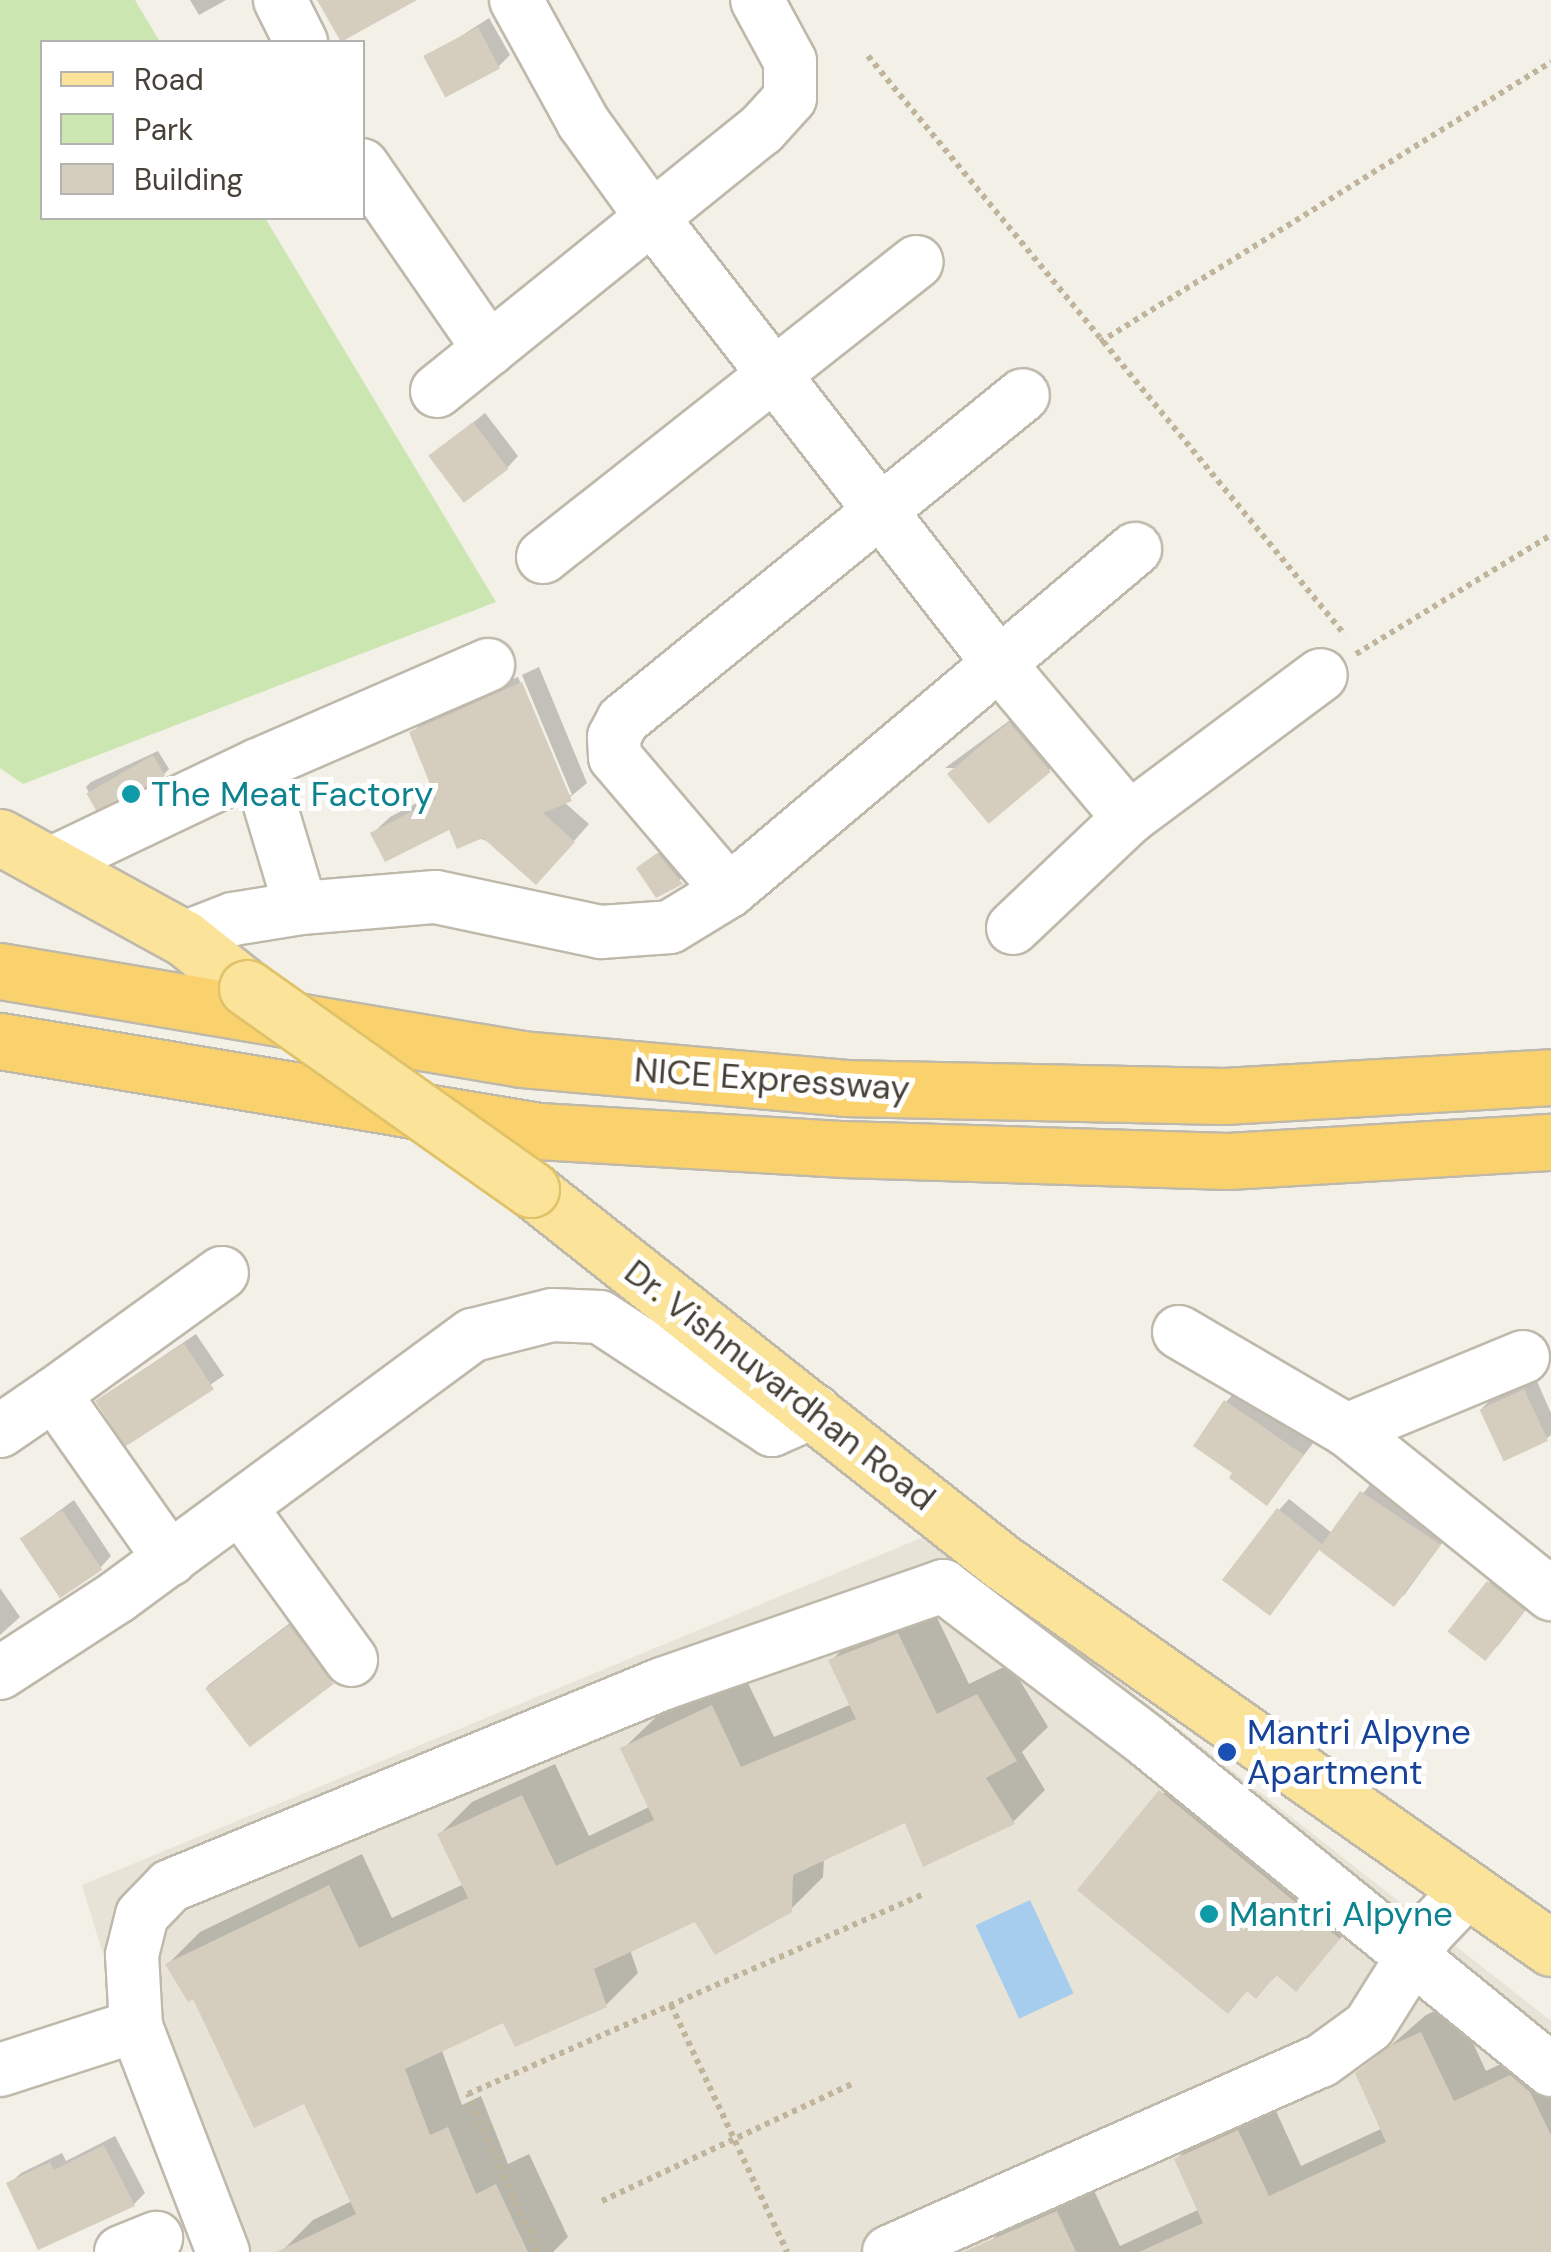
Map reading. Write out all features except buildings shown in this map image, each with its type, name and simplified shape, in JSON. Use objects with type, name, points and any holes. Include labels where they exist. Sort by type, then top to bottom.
[{"type":"highway","name":"NICE Expressway","points":[[0,971],[522,1059],[844,1088],[1224,1096],[1551,1077]]},
{"type":"highway","name":"NICE Expressway","points":[[0,1041],[558,1132],[844,1149],[1228,1161],[1551,1142]]},
{"type":"main road","name":"Dr. Vishnuvardhan Road","points":[[0,838],[184,938],[248,988],[532,1189],[1002,1562],[1551,1948]]},
{"type":"street","points":[[280,0],[300,40]]},
{"type":"street","points":[[516,0],[582,122],[653,219],[1001,666],[1129,818]]},
{"type":"street","points":[[436,391],[761,130],[790,98],[790,62],[758,0]]},
{"type":"street","points":[[365,169],[490,349]]},
{"type":"street","points":[[542,557],[916,262]]},
{"type":"street","points":[[729,891],[614,757],[614,737],[623,720],[1023,394]]},
{"type":"street","points":[[184,938],[233,919],[301,908],[436,897],[601,932],[670,927],[729,891],[1001,666],[1135,549]]},
{"type":"street","points":[[1014,928],[1129,818],[1340,663]]},
{"type":"street","points":[[48,865],[258,765],[488,665]]},
{"type":"street","points":[[258,765],[301,908]]},
{"type":"street","points":[[0,1431],[222,1272]]},
{"type":"street","points":[[0,1673],[170,1558],[473,1335],[552,1315],[600,1317],[772,1430],[816,1412]]},
{"type":"street","points":[[1179,1332],[1347,1430],[1542,1577]]},
{"type":"street","points":[[1347,1430],[1522,1357]]},
{"type":"street","points":[[54,1394],[170,1558]]},
{"type":"street","points":[[240,1507],[351,1660]]},
{"type":"street","points":[[223,2252],[136,2026],[132,1954],[142,1915],[170,1886],[662,1684],[943,1586],[1126,1725],[1551,2070]]},
{"type":"street","points":[[1126,1725],[1154,1671]]},
{"type":"street","points":[[889,2252],[1321,2061],[1369,2026],[1411,1956],[1468,1890]]},
{"type":"street","points":[[0,2070],[136,2026]]},
{"type":"path","points":[[868,56],[1100,342],[1340,663],[1551,535]]},
{"type":"path","points":[[1100,342],[1551,62]]},
{"type":"path","points":[[538,2252],[468,2094],[925,1893]]},
{"type":"path","points":[[671,2005],[787,2252]]},
{"type":"path","points":[[602,2201],[852,2084]]},
{"type":"shaded area","name":"Mantri Alpyne","points":[[931,1534],[1551,2021],[1551,2252],[193,2252],[82,1885]]},
{"type":"green space","points":[[0,0],[135,0],[159,40],[40,40],[40,220],[266,220],[496,602],[23,784],[0,768]]},
{"type":"water","points":[[1030,1900],[1074,1993],[1019,2019],[976,1925]]},
{"type":"place","name":"The Meat Factory","points":[[131,794]]},
{"type":"place","name":"Mantri Alpyne Apartment","points":[[1227,1752]]},
{"type":"place","name":"Mantri Alpyne","points":[[1209,1914]]}]
